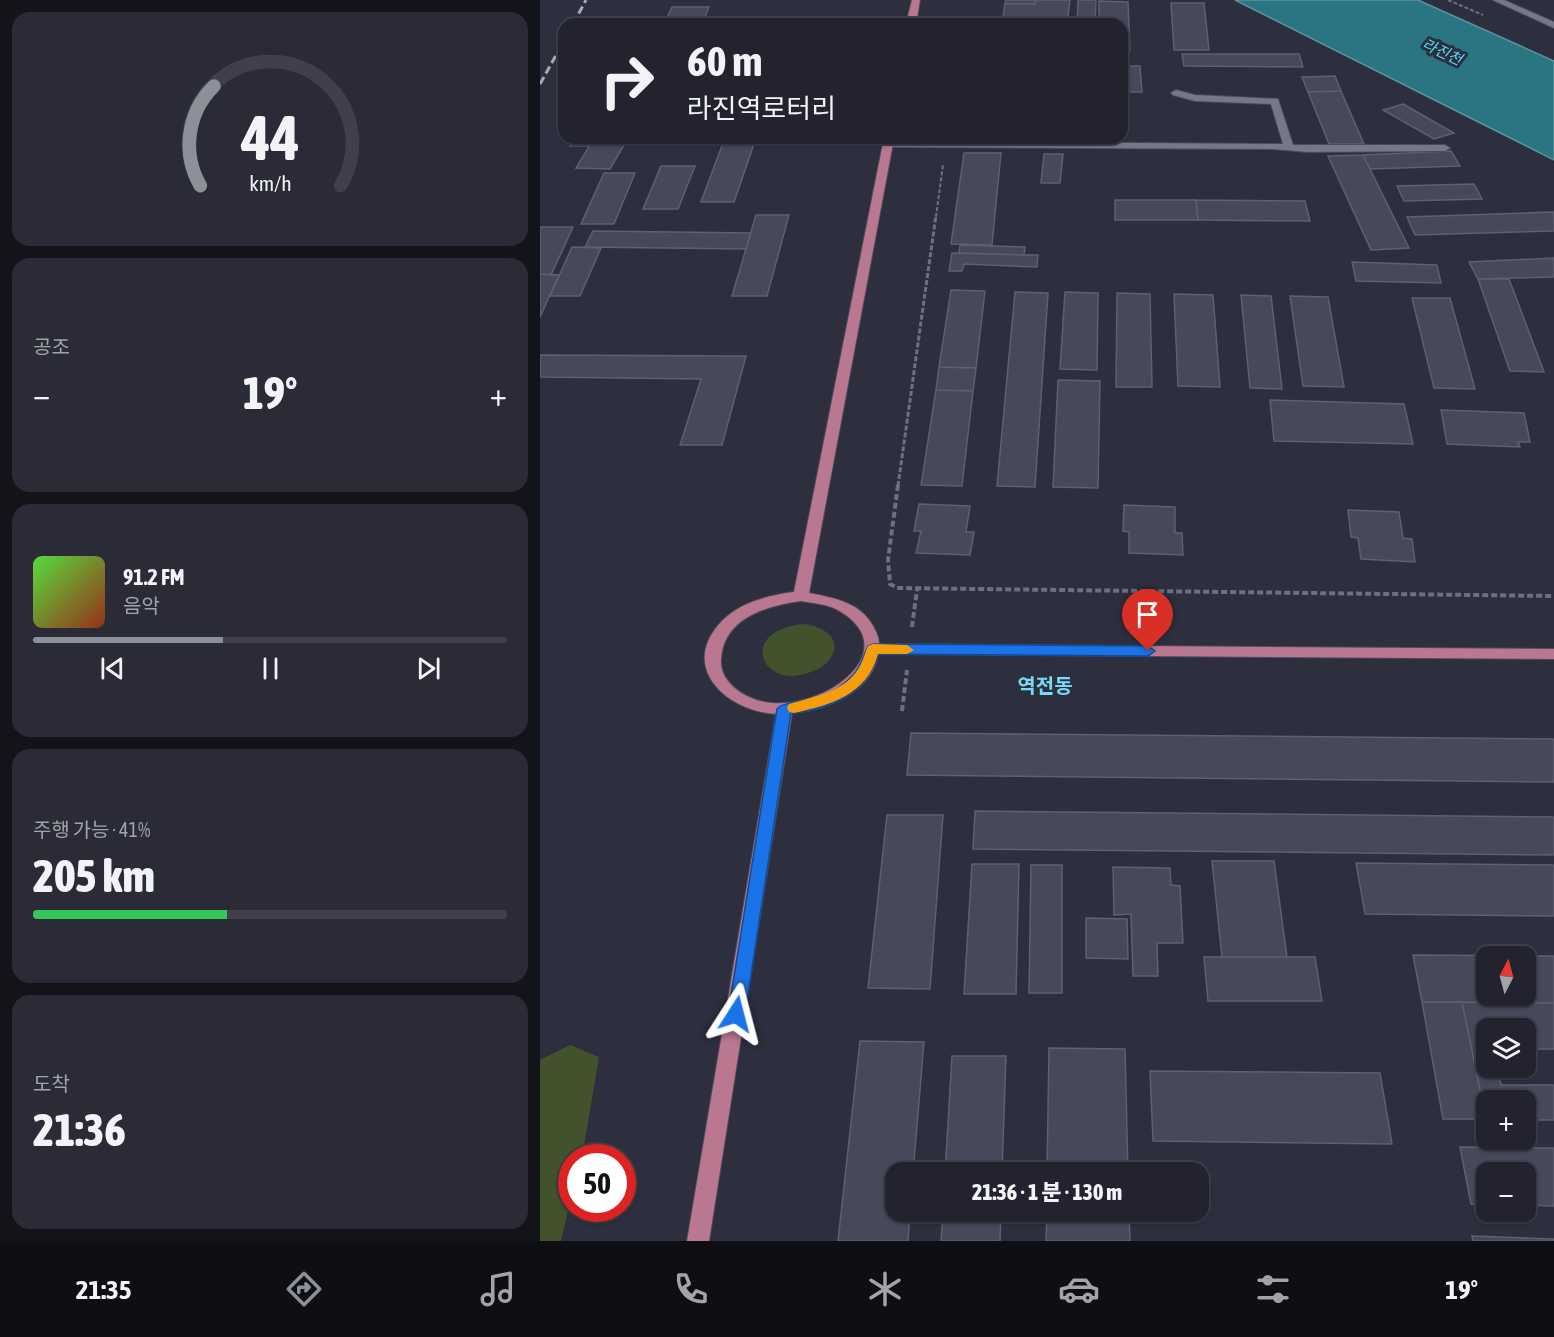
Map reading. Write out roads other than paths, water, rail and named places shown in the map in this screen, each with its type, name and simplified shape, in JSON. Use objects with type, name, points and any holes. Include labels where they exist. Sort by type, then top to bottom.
[{"type":"main road","points":[[912,18],[916,0]]},
{"type":"main road","points":[[801,596],[888,144]]},
{"type":"main road","points":[[801,596],[820,598],[853,611],[872,635],[873,649],[869,664],[859,678],[845,691],[806,707],[784,709],[763,707],[744,701],[729,692],[718,680],[713,666],[713,651],[718,636],[729,623],[744,612],[780,598],[801,596]]},
{"type":"main road","points":[[873,649],[1554,654]]},
{"type":"main road","points":[[698,1241],[784,709]]},
{"type":"street","points":[[1497,0],[1554,25]]},
{"type":"street","points":[[1176,93],[1195,98],[1275,101],[1289,147]]},
{"type":"street","points":[[946,144],[1289,147],[1332,150],[1445,148]]},
{"type":"water","name":"라진천","points":[[1235,0],[1418,0],[1554,61],[1554,160]]},
{"type":"railway","points":[[576,18],[586,0]]},
{"type":"railway","points":[[540,84],[558,52]]},
{"type":"district","name":"역전동","points":[[1045,686]]}]
